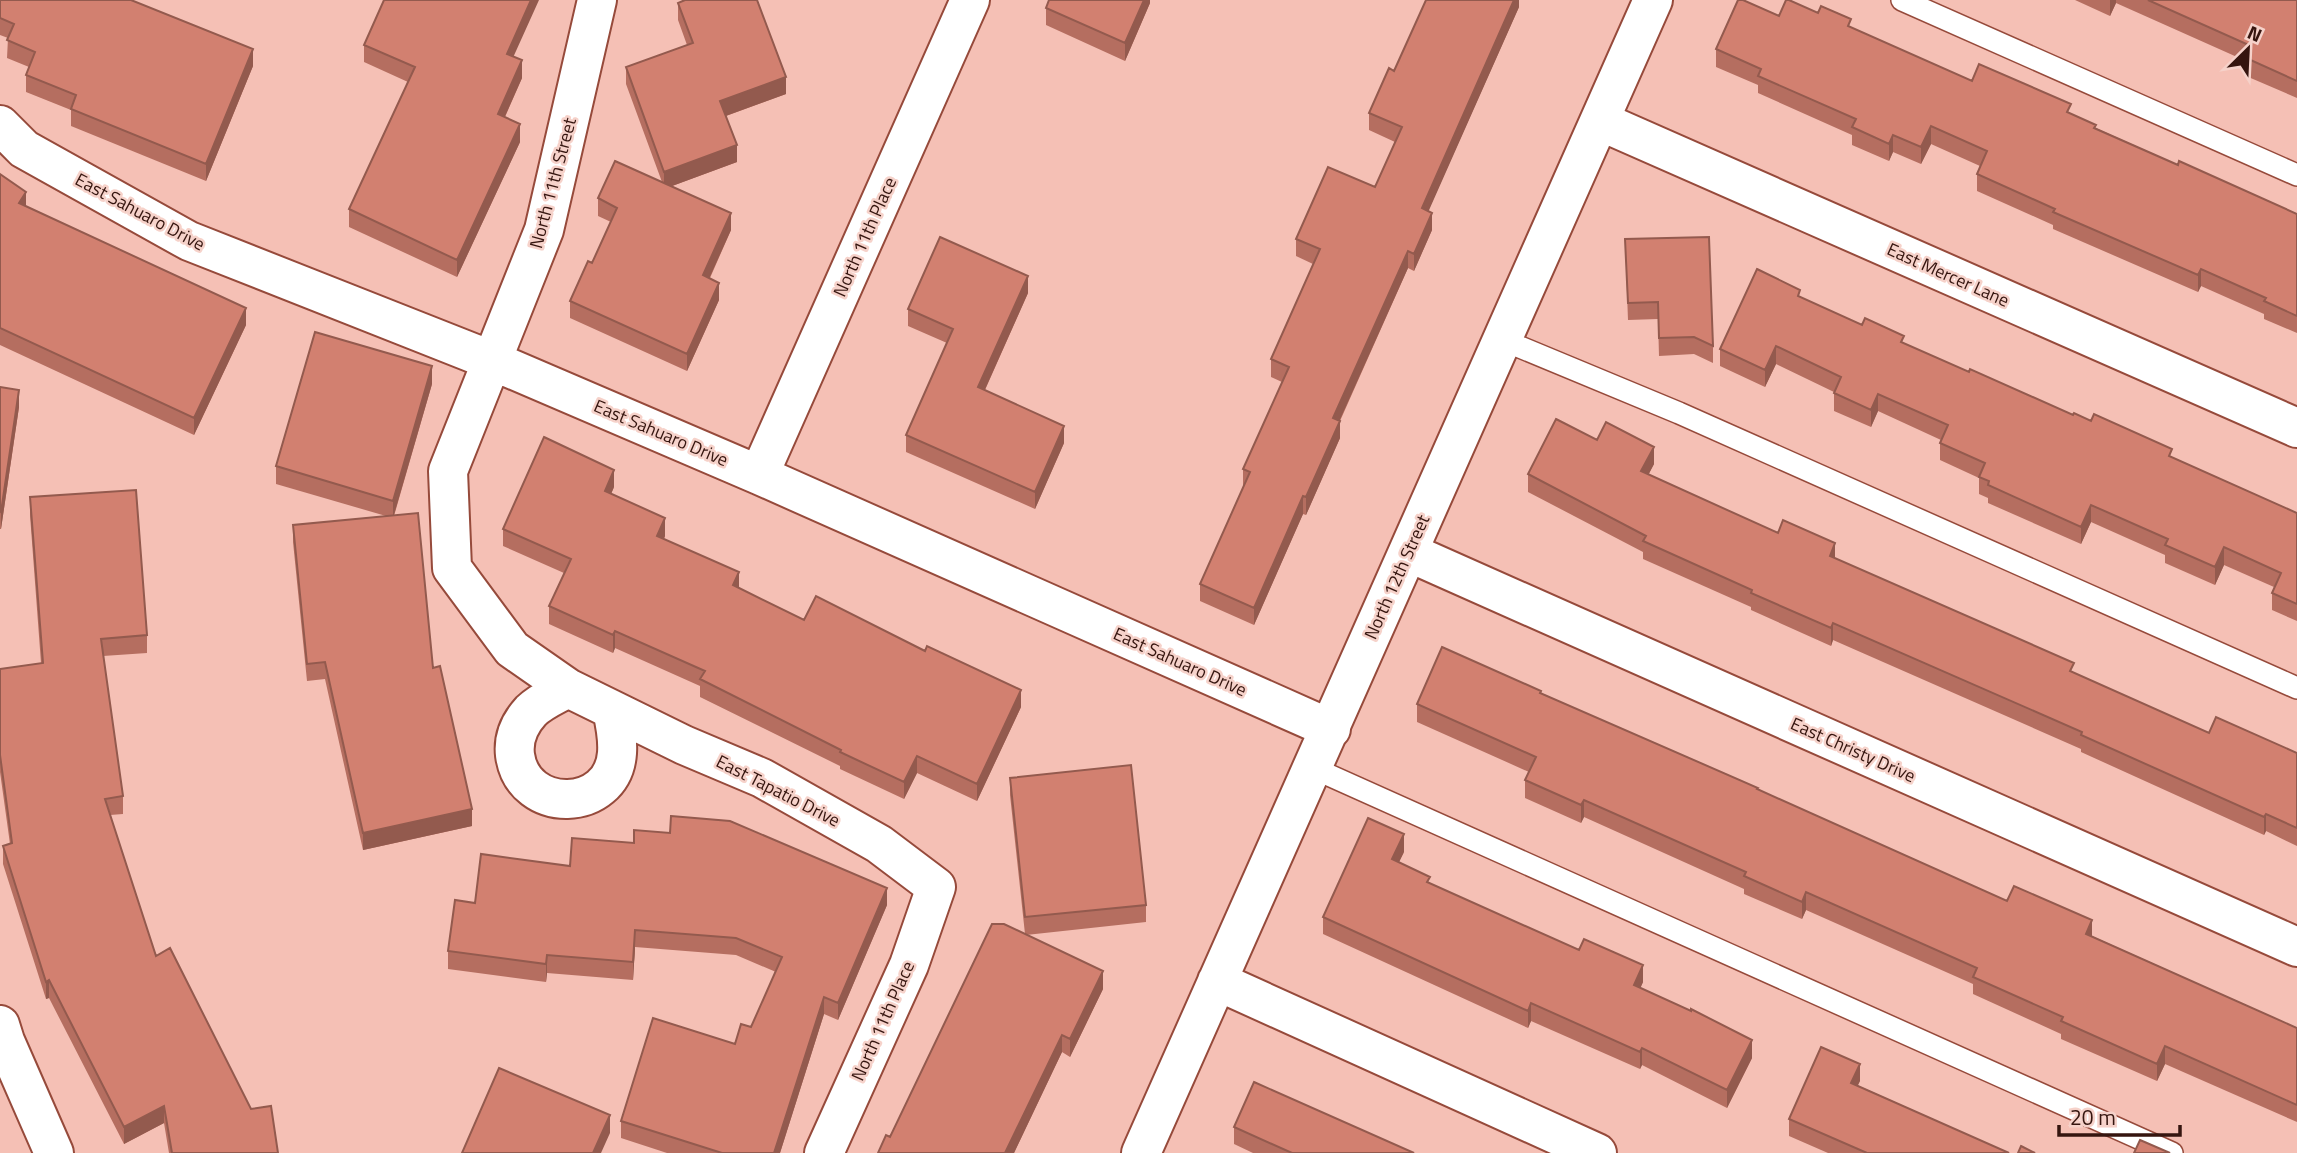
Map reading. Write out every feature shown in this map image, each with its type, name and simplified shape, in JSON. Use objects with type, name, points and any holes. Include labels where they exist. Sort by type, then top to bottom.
[{"type":"street","name":"North 11th Street","points":[[493,361],[544,230],[597,0]]},
{"type":"street","name":"North 11th Place","points":[[759,475],[970,0]]},
{"type":"street","name":"North 12th Street","points":[[1141,1153],[1653,0]]},
{"type":"street","name":"East Mercer Lane","points":[[1600,121],[2297,428]]},
{"type":"street","name":"East Sahuaro Drive","points":[[0,125],[24,149],[189,241],[493,361],[759,475],[1331,729]]},
{"type":"street","name":"East Tapatio Drive","points":[[493,361],[448,471],[452,568],[512,649],[568,688],[684,745],[762,778],[879,844],[936,887]]},
{"type":"street","name":"East Christy Drive","points":[[1408,552],[2297,947]]},
{"type":"street","points":[[568,688],[533,709],[522,722],[516,736],[516,764],[533,788],[547,797],[566,800],[587,795],[601,787],[611,773],[617,753],[612,710]]},
{"type":"street","name":"North 11th Place","points":[[824,1153],[909,965],[936,887]]},
{"type":"street","points":[[1217,981],[1597,1153]]},
{"type":"street","points":[[0,1025],[54,1153]]},
{"type":"lane","points":[[1902,0],[2297,175]]},
{"type":"lane","points":[[1503,340],[1692,419],[2297,688]]},
{"type":"lane","points":[[1313,768],[2172,1153]]},
{"type":"building","points":[[0,0],[131,0],[253,49],[206,164],[71,109],[76,95],[26,75],[35,52],[7,40],[14,24],[0,18]]},
{"type":"building","points":[[384,0],[531,0],[507,54],[522,60],[498,114],[520,124],[457,260],[349,209],[415,67],[364,45]]},
{"type":"building","points":[[685,0],[757,0],[786,77],[720,101],[737,145],[664,172],[626,67],[693,43],[678,3]]},
{"type":"building","points":[[1049,0],[1144,0],[1125,43],[1046,8]]},
{"type":"building","points":[[1426,0],[1514,0],[1422,208],[1432,213],[1414,254],[1408,251],[1333,418],[1340,421],[1306,497],[1303,496],[1254,608],[1200,584],[1250,472],[1243,469],[1289,367],[1271,359],[1320,249],[1296,239],[1328,167],[1375,187],[1402,127],[1369,113],[1389,68],[1394,71]]},
{"type":"building","points":[[1738,0],[1779,16],[1786,0],[1818,13],[1821,6],[1851,19],[1848,26],[1972,81],[1979,64],[2071,104],[2067,112],[2096,125],[2094,128],[2178,165],[2179,161],[2297,214],[2297,316],[2264,301],[2266,298],[2201,269],[2198,275],[2053,212],[2055,209],[1977,174],[1987,151],[1931,126],[1921,147],[1893,135],[1889,144],[1852,127],[1856,119],[1758,76],[1761,69],[1716,49]]},
{"type":"building","points":[[2148,0],[2297,0],[2297,81],[2246,58],[2251,46]]},
{"type":"building","points":[[615,161],[731,213],[703,275],[719,283],[687,354],[570,301],[588,261],[592,263],[617,208],[598,198]]},
{"type":"building","points":[[0,174],[26,192],[19,203],[246,308],[194,418],[0,328]]},
{"type":"building","points":[[940,237],[1028,276],[978,387],[1064,426],[1035,492],[906,435],[953,329],[908,309]]},
{"type":"building","points":[[1709,237],[1713,346],[1694,337],[1659,338],[1658,302],[1628,303],[1625,239]]},
{"type":"building","points":[[1757,269],[1800,290],[1798,296],[1862,325],[1865,318],[1904,336],[1901,342],[1969,372],[1970,369],[2073,415],[2074,413],[2091,421],[2094,414],[2172,449],[2169,456],[2297,513],[2297,604],[2272,593],[2281,573],[2224,547],[2215,567],[2165,545],[2168,539],[2091,505],[2081,527],[1988,485],[1989,481],[1979,477],[1985,463],[1940,443],[1948,425],[1878,394],[1871,410],[1834,393],[1841,377],[1776,346],[1765,370],[1720,349]]},
{"type":"building","points":[[315,332],[432,366],[393,501],[276,466]]},
{"type":"building","points":[[0,387],[19,390],[1,512],[0,511]]},
{"type":"building","points":[[1556,419],[1597,440],[1606,422],[1654,447],[1641,471],[1778,533],[1783,520],[1835,543],[1830,556],[2074,663],[2070,671],[2209,733],[2216,717],[2297,753],[2297,828],[2266,814],[2264,817],[2081,735],[2082,732],[1833,623],[1831,628],[1751,593],[1752,590],[1643,541],[1646,536],[1528,474]]},
{"type":"building","points":[[544,437],[614,470],[605,491],[665,518],[657,536],[739,572],[733,585],[804,620],[816,596],[925,651],[927,646],[1021,690],[977,784],[917,756],[904,782],[700,679],[705,671],[615,631],[613,635],[549,606],[571,559],[503,529]]},
{"type":"building","points":[[136,490],[147,635],[101,639],[123,796],[105,799],[156,956],[170,948],[251,1109],[271,1106],[278,1153],[172,1153],[164,1106],[124,1127],[49,980],[46,982],[3,846],[12,843],[0,755],[0,669],[43,663],[30,497]]},
{"type":"building","points":[[418,513],[433,668],[440,666],[472,809],[363,833],[325,662],[307,664],[293,525]]},
{"type":"building","points":[[1442,647],[2007,901],[2014,886],[2092,920],[2086,934],[2297,1028],[2297,1105],[2165,1046],[2157,1064],[2061,1021],[2063,1017],[1973,977],[1977,968],[1806,892],[1802,902],[1744,876],[1746,872],[1584,800],[1581,805],[1525,780],[1536,757],[1417,704]]},
{"type":"building","points":[[1131,765],[1146,905],[1025,917],[1010,778]]},
{"type":"building","points":[[671,816],[730,821],[887,888],[838,1003],[824,997],[774,1153],[722,1153],[621,1121],[653,1018],[735,1044],[741,1024],[751,1027],[782,957],[736,938],[635,930],[633,962],[547,955],[546,964],[448,951],[455,900],[475,903],[481,854],[570,866],[572,838],[634,843],[634,830],[670,833]]},
{"type":"building","points":[[1368,818],[1404,834],[1392,859],[1430,877],[1427,882],[1579,950],[1584,939],[1643,965],[1634,985],[1691,1009],[1752,1040],[1727,1090],[1642,1048],[1640,1052],[1531,1003],[1528,1011],[1323,917]]},
{"type":"building","points":[[992,924],[1004,924],[1103,971],[1070,1039],[1062,1035],[1005,1153],[878,1153],[886,1135],[890,1137]]},
{"type":"building","points":[[1821,1047],[1860,1064],[1851,1083],[2009,1153],[1867,1153],[1789,1119]]},
{"type":"building","points":[[499,1068],[610,1115],[593,1153],[462,1153]]},
{"type":"building","points":[[1254,1082],[1414,1153],[1292,1153],[1234,1127]]},
{"type":"building","points":[[2140,1140],[2170,1153],[2134,1153]]},
{"type":"building","points":[[2021,1146],[2035,1153],[2018,1153]]}]
